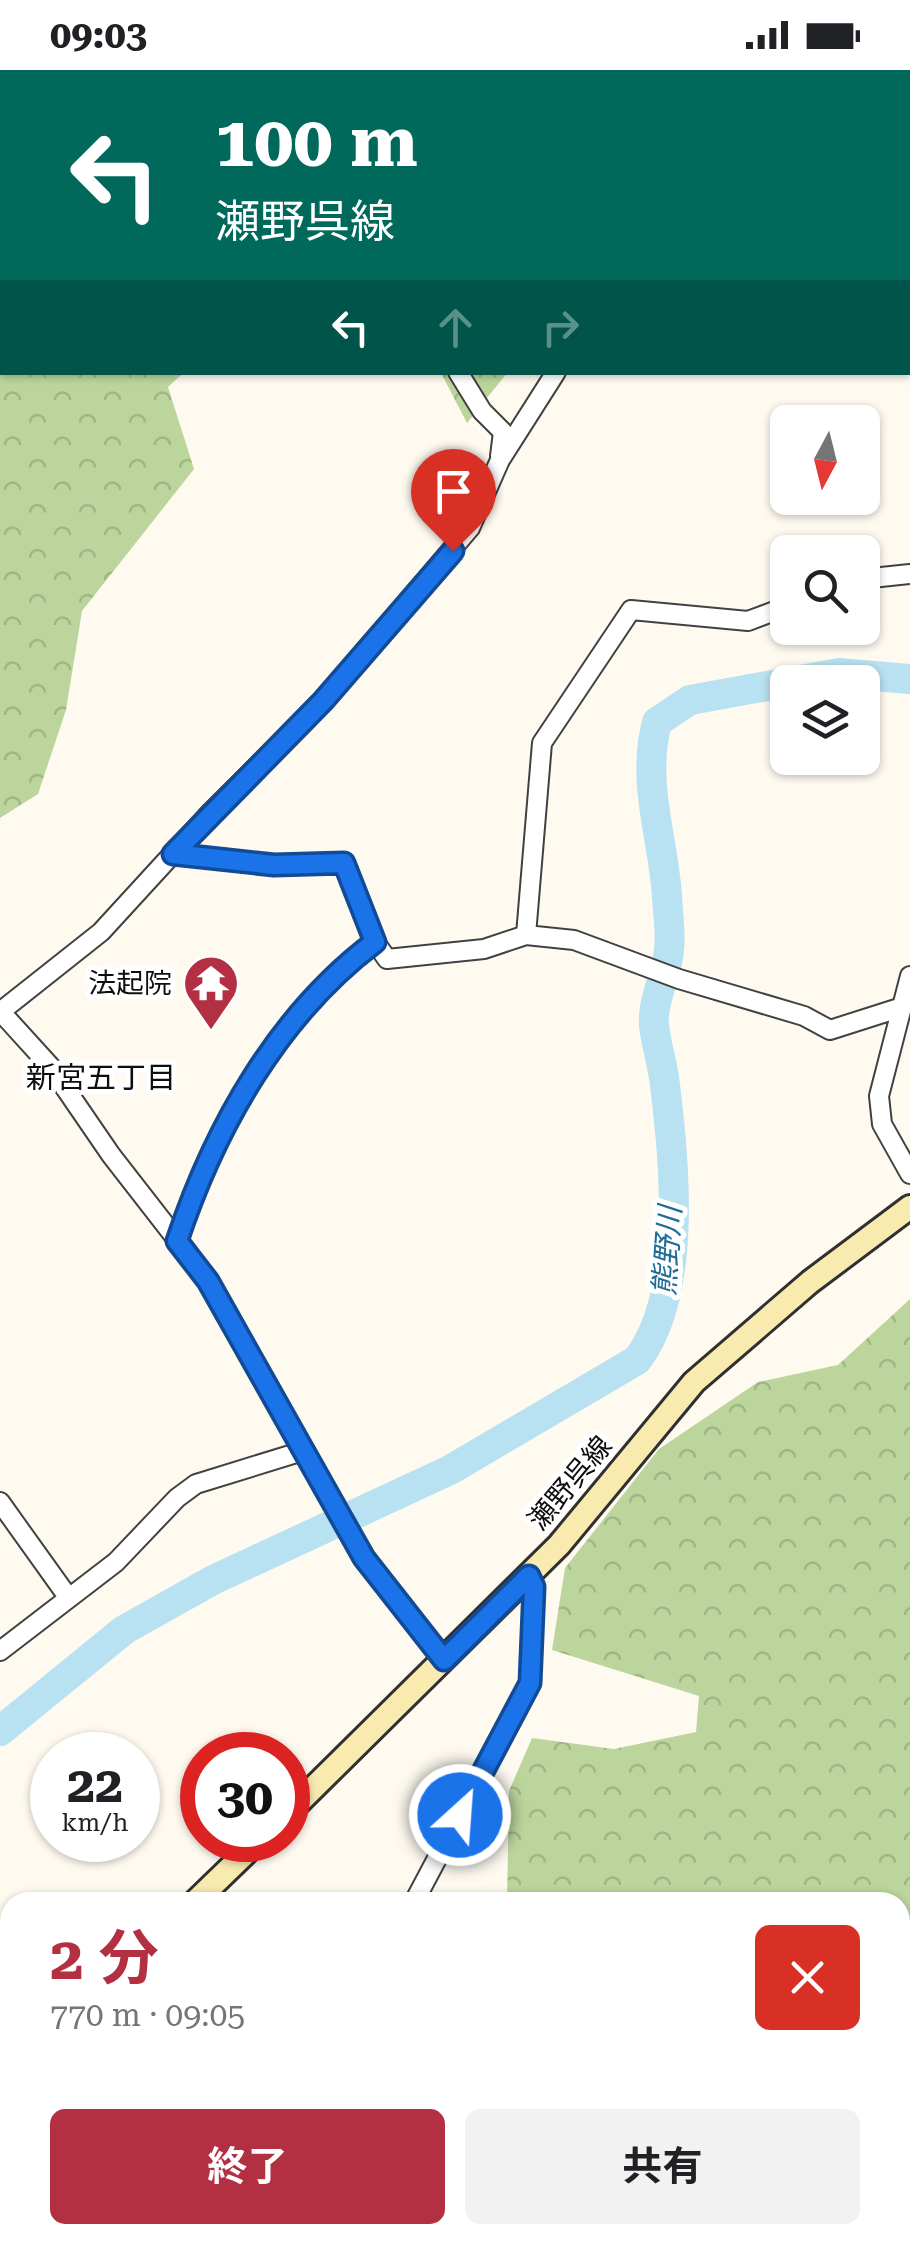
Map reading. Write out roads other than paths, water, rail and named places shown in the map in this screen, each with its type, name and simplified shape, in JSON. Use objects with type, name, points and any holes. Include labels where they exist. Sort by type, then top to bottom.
[{"type":"main road","name":"瀬野呉線","points":[[310,1791],[529,1576],[694,1382],[810,1282],[910,1207]]},
{"type":"main road","points":[[205,1892],[236,1862]]},
{"type":"street","points":[[460,375],[482,410],[503,432],[500,460]]},
{"type":"street","points":[[444,1660],[364,1558],[208,1281],[50,1066],[0,1011],[92,940],[323,701],[470,528],[500,460],[554,375]]},
{"type":"street","points":[[880,577],[910,574]]},
{"type":"street","points":[[526,935],[542,743],[622,620],[631,610],[748,620],[770,612]]},
{"type":"street","points":[[173,854],[274,865],[344,863],[375,942],[387,959],[484,948],[526,935],[574,940],[679,979],[804,1016],[830,1030],[902,1007]]},
{"type":"street","points":[[177,1241],[218,1142],[264,1060],[314,993],[375,942]]},
{"type":"street","points":[[910,976],[879,1096],[882,1124],[910,1174]]},
{"type":"street","points":[[0,1651],[116,1562],[177,1498],[196,1484],[303,1450]]},
{"type":"street","points":[[0,1502],[68,1597]]},
{"type":"street","points":[[419,1892],[530,1683],[534,1587],[529,1576]]},
{"type":"waterway","name":"熊野川","points":[[0,1731],[124,1630],[213,1580],[450,1470],[637,1360],[653,1333],[664,1301],[674,1228],[669,1117],[654,1025],[670,937],[652,788],[657,722],[690,700],[839,673],[910,679]]},
{"type":"place","name":"法起院","points":[[211,1032]]},
{"type":"district","name":"新宮五丁目","points":[[101,1077]]}]
